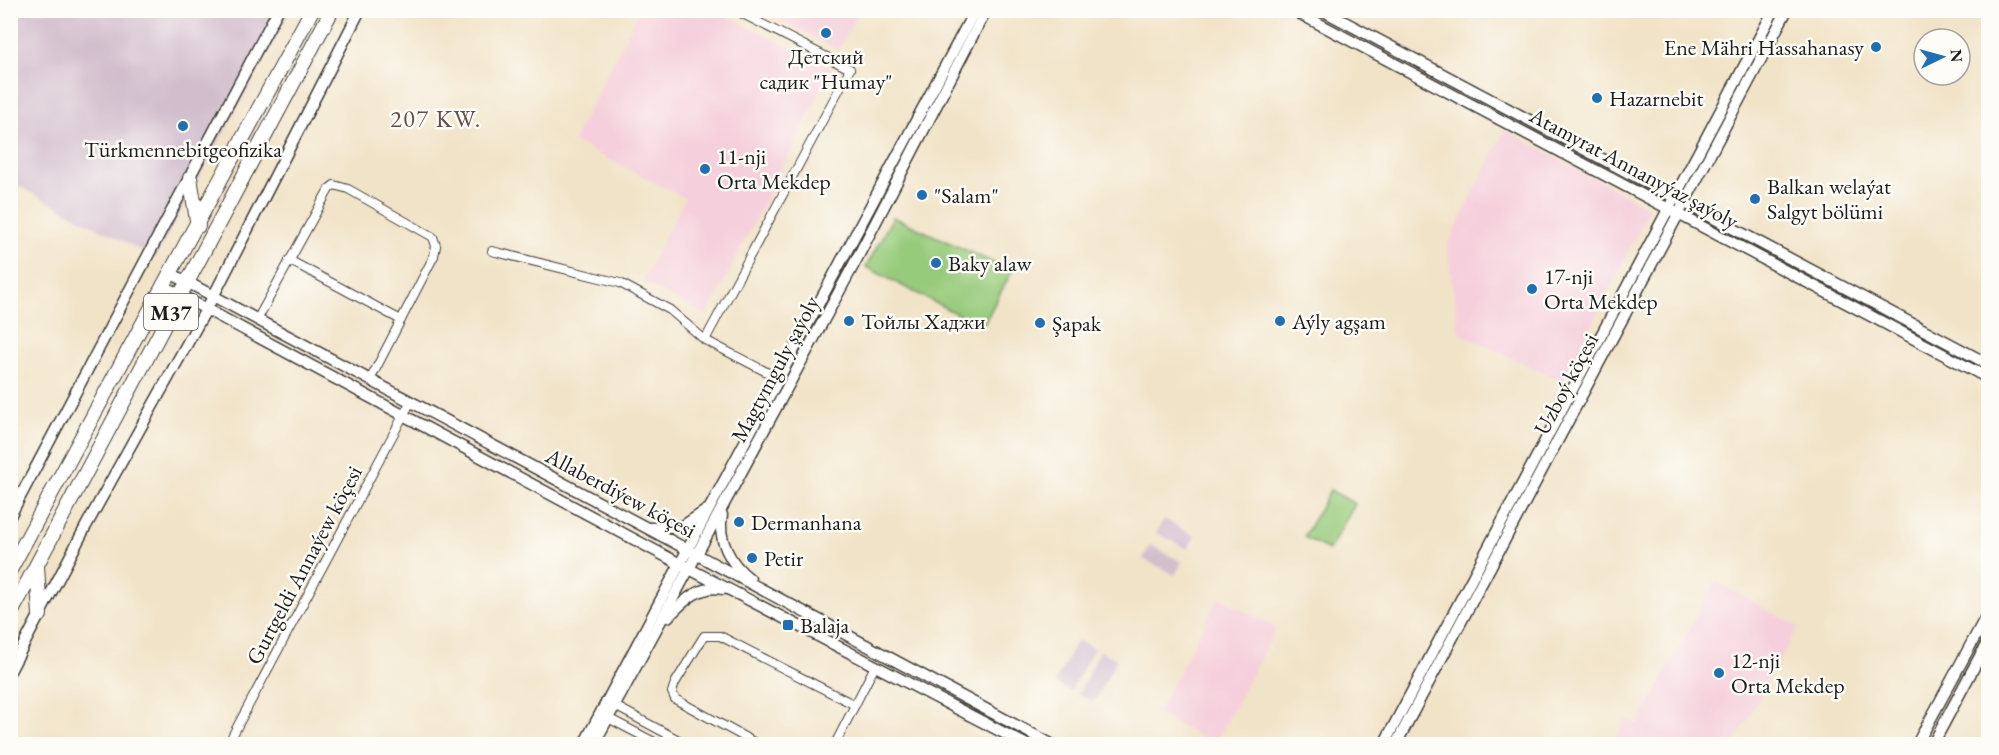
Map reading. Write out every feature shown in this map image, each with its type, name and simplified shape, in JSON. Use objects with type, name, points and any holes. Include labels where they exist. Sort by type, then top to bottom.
[{"type":"highway","name":"M37","points":[[10,570],[15,557],[169,281],[312,10]]},
{"type":"highway","name":"M37","points":[[10,615],[332,10]]},
{"type":"highway","points":[[190,178],[198,226]]},
{"type":"highway","points":[[37,565],[40,615]]},
{"type":"street","points":[[10,516],[278,10]]},
{"type":"street","points":[[10,671],[213,297],[360,10]]},
{"type":"street","points":[[705,340],[850,69],[735,10]]},
{"type":"street","name":"Magtymguly şaýoly","points":[[594,744],[655,634],[685,567],[687,551],[975,10]]},
{"type":"street","name":"Magtymguly şaýoly","points":[[584,744],[685,567],[698,556],[726,498],[848,276],[986,10]]},
{"type":"street","name":"Atamyrat Annanyýaz şaýoly","points":[[1293,10],[1989,378]]},
{"type":"street","name":"Atamyrat Annanyýaz şaýoly","points":[[1322,10],[1989,364]]},
{"type":"street","name":"Uzboý köçesi","points":[[1681,201],[1774,10]]},
{"type":"street","name":"Uzboý köçesi","points":[[1384,744],[1481,559],[1787,10]]},
{"type":"street","points":[[256,320],[329,189],[334,185],[348,189],[433,237],[436,246],[434,256],[370,380]]},
{"type":"street","name":"Uzboý köçesi","points":[[1396,744],[1675,212]]},
{"type":"street","points":[[492,251],[620,283],[670,310],[705,340],[780,379]]},
{"type":"street","points":[[290,260],[401,320]]},
{"type":"street","name":"Allaberdiýew köçesi","points":[[169,281],[184,289],[207,308],[685,567],[1025,744]]},
{"type":"street","name":"Allaberdiýew köçesi","points":[[184,289],[213,297],[1051,744]]},
{"type":"street","name":"Gurtgeldi Annaýew köçesi","points":[[228,744],[411,401]]},
{"type":"street","points":[[726,498],[719,530],[722,542],[746,577],[775,596]]},
{"type":"street","points":[[644,527],[660,530],[683,526],[712,505]]},
{"type":"street","points":[[655,634],[691,596],[713,587],[731,590]]},
{"type":"street","points":[[1917,744],[1989,613]]},
{"type":"street","points":[[757,744],[675,699],[672,692],[675,683],[704,636],[720,636],[855,705]]},
{"type":"street","points":[[1933,744],[1989,641]]},
{"type":"street","points":[[835,744],[875,666]]},
{"type":"street","points":[[615,706],[686,744]]},
{"type":"street","points":[[608,718],[658,744]]},
{"type":"shaded area","name":"Детский садик \"Humay\"","points":[[776,10],[858,11],[838,50],[773,16]]},
{"type":"shaded area","points":[[10,11],[290,11],[155,258],[11,182]]},
{"type":"shaded area","name":"11-nji Orta Mekdep","points":[[639,11],[717,11],[832,69],[707,315],[642,282],[685,198],[573,141]]},
{"type":"shaded area","name":"17-nji Orta Mekdep","points":[[1505,130],[1650,208],[1563,382],[1459,333],[1447,246]]},
{"type":"shaded area","points":[[1164,519],[1195,536],[1188,549],[1156,533]]},
{"type":"shaded area","points":[[1150,545],[1182,562],[1175,575],[1143,559]]},
{"type":"shaded area","name":"12-nji Orta Mekdep","points":[[1715,581],[1798,627],[1734,744],[1613,744],[1626,719],[1638,724]]},
{"type":"shaded area","points":[[1219,597],[1276,628],[1215,744],[1157,714]]},
{"type":"shaded area","points":[[1077,640],[1094,648],[1071,691],[1055,683]]},
{"type":"shaded area","points":[[1100,651],[1117,659],[1094,702],[1078,694]]},
{"type":"green space","points":[[893,217],[1012,271],[982,327],[866,267]]},
{"type":"green space","points":[[1330,490],[1355,504],[1329,550],[1304,537]]},
{"type":"place","name":"Детский садик \"Humay\"","points":[[826,33]]},
{"type":"place","name":"Ene Mähri Hassahanasy","points":[[1876,47]]},
{"type":"place","name":"Hazarnebit","points":[[1597,98]]},
{"type":"place","name":"Türkmennebitgeofizika","points":[[183,126]]},
{"type":"place","name":"11-nji Orta Mekdep","points":[[705,169]]},
{"type":"place","name":"\"Salam\"","points":[[922,195]]},
{"type":"place","name":"Balkan welaýat Salgyt bölümi","points":[[1755,199]]},
{"type":"place","name":"Baky alaw","points":[[936,263]]},
{"type":"place","name":"17-nji Orta Mekdep","points":[[1532,289]]},
{"type":"place","name":"Тойлы Хаджи","points":[[849,321]]},
{"type":"place","name":"Aýly agşam","points":[[1280,321]]},
{"type":"place","name":"Şapak","points":[[1040,323]]},
{"type":"place","name":"Dermanhana","points":[[739,522]]},
{"type":"place","name":"Petir","points":[[752,558]]},
{"type":"place","name":"Balaja","points":[[788,625]]},
{"type":"place","name":"12-nji Orta Mekdep","points":[[1719,673]]},
{"type":"district","name":"207 KW.","points":[[436,118]]}]
